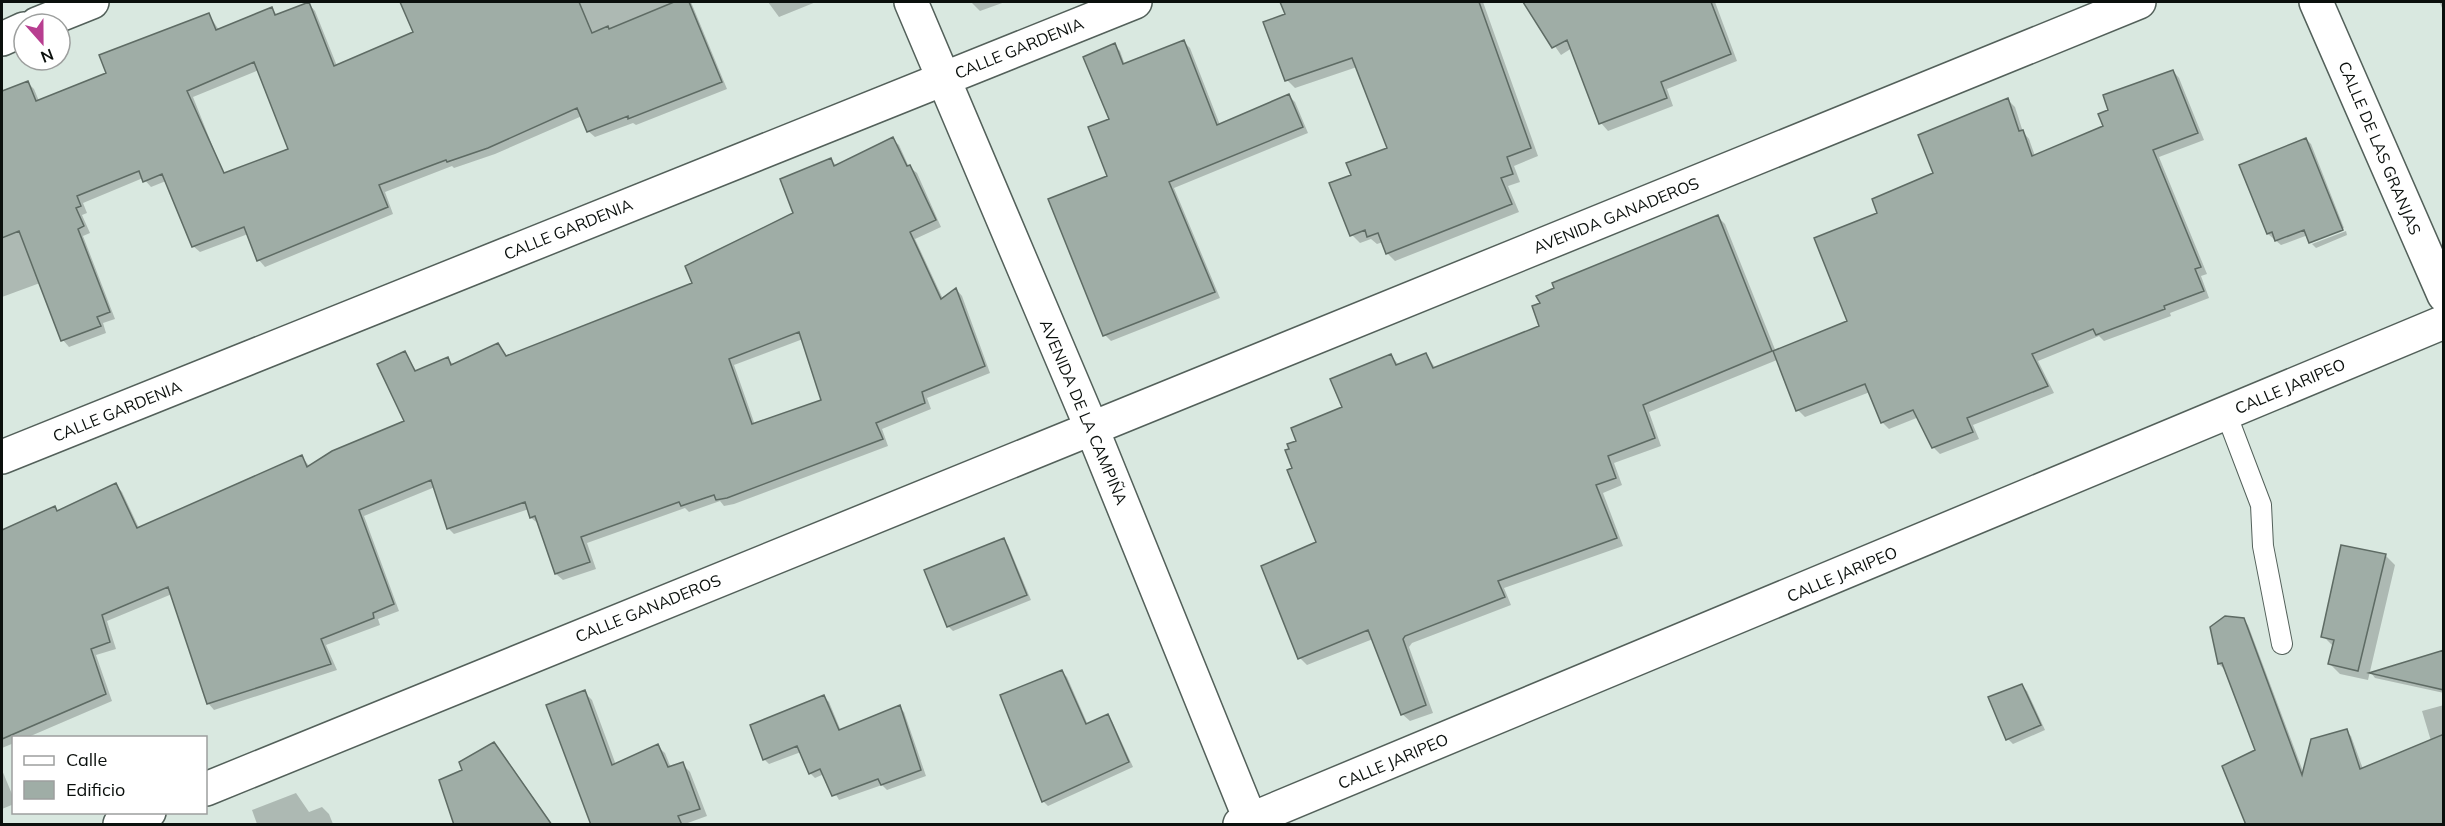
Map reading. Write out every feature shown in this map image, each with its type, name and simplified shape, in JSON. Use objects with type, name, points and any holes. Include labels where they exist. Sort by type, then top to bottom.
[{"type":"street","points":[[67,12],[92,2]]},
{"type":"street","name":"AVENIDA DE LA CAMPIÑA","points":[[910,2],[1092,429],[1248,823]]},
{"type":"street","name":"CALLE GARDENIA","points":[[2,457],[1135,2]]},
{"type":"street","name":"AVENIDA GANADEROS","points":[[1092,429],[2139,2]]},
{"type":"street","name":"CALLE DE LAS GRANJAS","points":[[2316,2],[2444,295]]},
{"type":"street","name":"CALLE JARIPEO","points":[[1248,823],[2444,322]]},
{"type":"street","name":"CALLE GANADEROS","points":[[207,789],[1092,429]]},
{"type":"street","points":[[120,825],[147,814]]},
{"type":"lane","points":[[2226,413],[2261,506],[2263,546],[2282,644]]},
{"type":"building","points":[[309,2],[334,66],[413,32],[400,2],[579,2],[592,33],[608,26],[609,29],[674,2],[689,2],[722,82],[628,119],[628,116],[587,132],[577,108],[488,148],[447,162],[446,160],[379,185],[388,207],[257,261],[244,227],[192,247],[162,174],[143,182],[139,171],[77,196],[81,206],[76,208],[84,226],[78,229],[110,312],[97,317],[101,326],[61,341],[19,231],[2,238],[2,91],[28,81],[36,101],[106,73],[99,55],[209,13],[216,30],[272,7],[275,15]],"holes":[[[254,62],[288,149],[224,173],[187,91]]]},
{"type":"building","points":[[1280,2],[1479,2],[1531,148],[1507,157],[1513,174],[1501,178],[1512,204],[1386,254],[1378,233],[1367,237],[1365,230],[1350,236],[1329,183],[1351,175],[1346,163],[1387,148],[1352,58],[1285,81],[1263,22],[1285,14]]},
{"type":"building","points":[[1523,2],[1711,2],[1731,54],[1661,82],[1667,98],[1599,124],[1567,40],[1552,48]]},
{"type":"building","points":[[1184,40],[1217,125],[1289,94],[1303,127],[1169,182],[1215,292],[1103,336],[1048,199],[1107,176],[1088,127],[1109,119],[1083,57],[1115,43],[1123,64]]},
{"type":"building","points":[[2173,70],[2198,133],[2153,150],[2201,267],[2195,269],[2204,291],[2164,306],[2165,309],[2096,335],[2093,329],[2032,354],[2048,386],[1967,418],[1973,432],[1932,448],[1913,410],[1881,423],[1865,384],[1796,411],[1773,351],[1847,321],[1814,238],[1877,213],[1872,199],[1933,173],[1918,135],[2008,98],[2019,131],[2023,130],[2032,156],[2103,126],[2098,114],[2108,110],[2103,95]]},
{"type":"building","points":[[893,137],[907,166],[910,165],[936,220],[910,232],[941,299],[956,288],[985,366],[922,392],[925,403],[876,423],[883,439],[727,498],[716,500],[714,495],[681,506],[679,502],[581,537],[590,562],[555,574],[535,516],[530,518],[525,502],[447,529],[431,480],[359,510],[394,604],[373,613],[374,618],[321,639],[331,664],[207,704],[168,587],[102,615],[110,642],[91,649],[106,694],[2,739],[2,530],[55,506],[57,511],[116,483],[137,528],[302,455],[307,467],[332,451],[404,421],[377,364],[405,351],[415,371],[448,357],[451,365],[498,343],[506,356],[692,283],[685,266],[793,213],[780,179],[831,158],[834,166]],"holes":[[[799,332],[821,400],[752,424],[729,359]]]},
{"type":"building","points":[[2306,138],[2343,230],[2309,243],[2304,230],[2275,241],[2272,232],[2267,234],[2239,165]]},
{"type":"building","points":[[1718,215],[1772,351],[1643,405],[1655,438],[1608,456],[1616,478],[1596,485],[1617,538],[1498,581],[1505,597],[1405,636],[1403,639],[1426,705],[1401,715],[1368,630],[1298,659],[1261,566],[1316,542],[1287,470],[1292,468],[1285,450],[1289,449],[1287,444],[1296,441],[1291,428],[1342,407],[1330,379],[1391,354],[1396,365],[1426,353],[1433,368],[1539,326],[1532,306],[1540,303],[1536,296],[1554,288],[1552,283]]},
{"type":"building","points":[[1004,538],[1027,595],[947,627],[924,570]]},
{"type":"building","points":[[2341,545],[2386,554],[2358,671],[2328,664],[2334,640],[2321,637]]},
{"type":"building","points":[[2225,616],[2244,618],[2302,775],[2311,739],[2347,729],[2360,769],[2444,734],[2444,825],[2246,825],[2222,766],[2255,750],[2222,663],[2218,664],[2210,627]]},
{"type":"building","points":[[2444,650],[2444,690],[2369,673]]},
{"type":"building","points":[[1062,670],[1086,724],[1108,714],[1129,762],[1042,802],[1000,695]]},
{"type":"building","points":[[2022,684],[2041,725],[2006,740],[1988,697]]},
{"type":"building","points":[[585,690],[612,765],[658,744],[668,767],[683,762],[700,809],[678,816],[682,825],[591,825],[546,705]]},
{"type":"building","points":[[824,695],[839,730],[900,705],[921,770],[881,785],[878,779],[832,796],[820,769],[809,774],[797,746],[763,760],[750,725]]},
{"type":"building","points":[[494,742],[552,825],[454,825],[439,780],[462,770],[459,762]]}]
